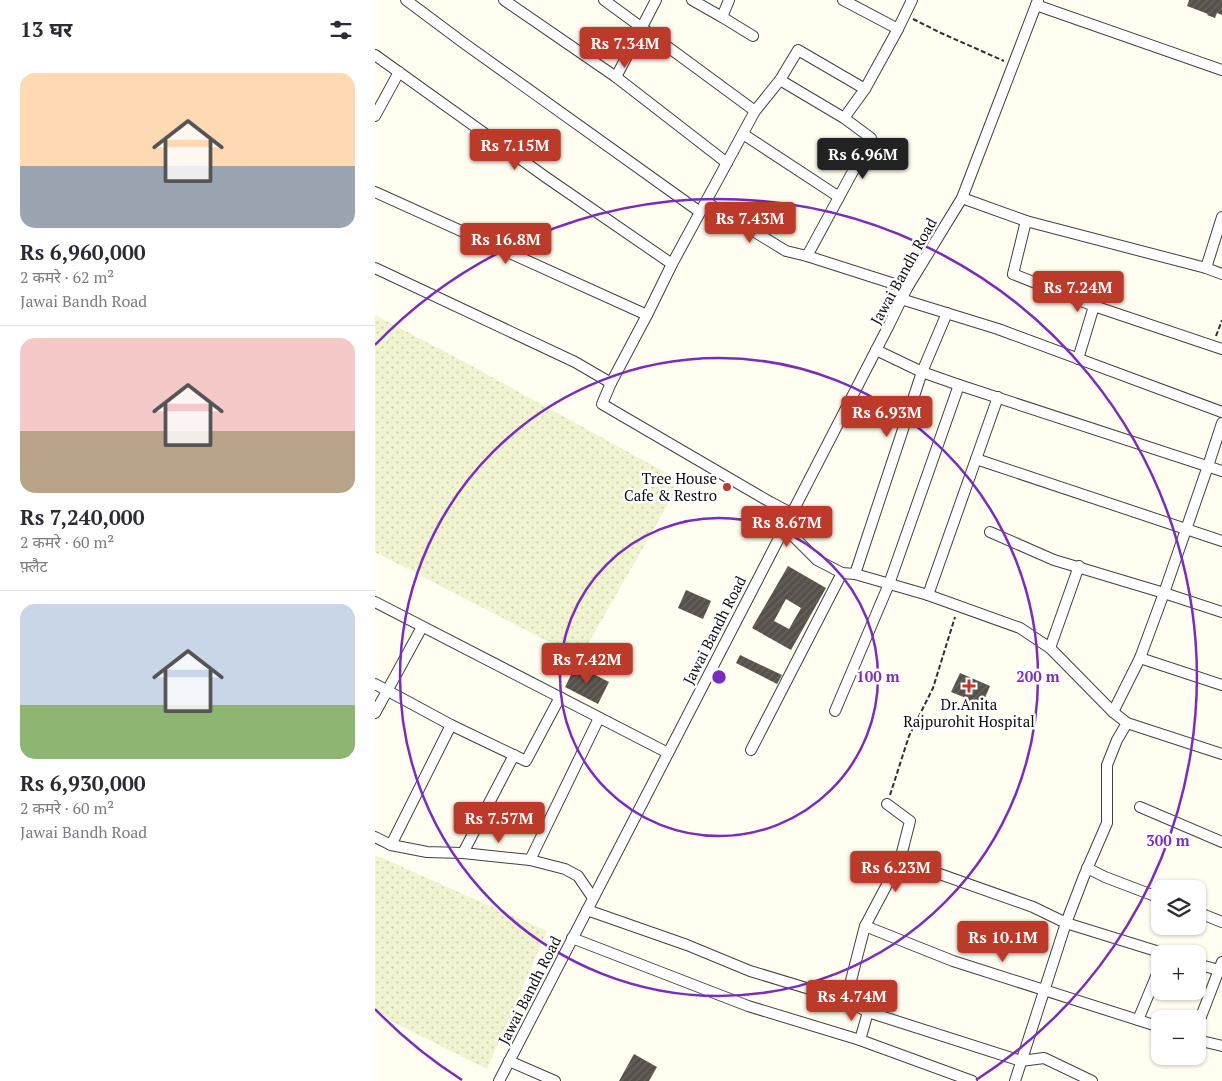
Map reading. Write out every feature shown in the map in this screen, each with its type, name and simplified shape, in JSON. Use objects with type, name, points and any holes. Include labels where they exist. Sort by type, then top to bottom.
[{"type":"street","points":[[406,0],[700,212]]},
{"type":"street","points":[[504,0],[616,77],[727,163]]},
{"type":"street","points":[[604,0],[755,111]]},
{"type":"street","points":[[616,77],[656,0]]},
{"type":"street","points":[[692,0],[753,36]]},
{"type":"street","points":[[722,17],[729,0]]},
{"type":"street","points":[[843,0],[898,29]]},
{"type":"street","points":[[844,118],[865,89],[898,29],[911,0]]},
{"type":"street","points":[[1037,2],[1222,70]]},
{"type":"street","name":"Jawai Bandh Road","points":[[499,1081],[901,299],[962,198],[1037,2]]},
{"type":"street","points":[[791,513],[602,404],[611,383],[700,212],[755,111],[780,80],[798,50],[865,89]]},
{"type":"street","points":[[375,55],[547,178],[673,264]]},
{"type":"street","points":[[375,116],[399,72]]},
{"type":"street","points":[[780,80],[844,118],[871,138],[807,256]]},
{"type":"street","points":[[743,134],[839,197]]},
{"type":"street","points":[[375,192],[647,315]]},
{"type":"street","points":[[962,198],[1026,221],[1207,268],[1222,274]]},
{"type":"street","points":[[706,202],[786,251],[907,288]]},
{"type":"street","points":[[1207,268],[1222,218]]},
{"type":"street","points":[[1026,221],[1013,274],[1094,306],[1217,348]]},
{"type":"street","points":[[375,268],[575,362],[611,383]]},
{"type":"street","points":[[901,299],[998,329],[1222,412]]},
{"type":"street","points":[[1078,358],[1094,306]]},
{"type":"street","points":[[855,574],[922,372],[947,313]]},
{"type":"street","points":[[876,350],[922,372],[959,385],[1222,471]]},
{"type":"street","points":[[835,711],[889,584],[959,385]]},
{"type":"street","points":[[928,595],[998,397]]},
{"type":"street","points":[[1113,712],[1140,658],[1209,466],[1222,423]]},
{"type":"street","points":[[976,459],[1222,541]]},
{"type":"street","points":[[785,527],[817,560],[842,573],[855,574],[928,595],[1020,628],[1049,648],[1113,712],[1127,722],[1222,754]]},
{"type":"street","points":[[990,532],[1054,560],[1079,566],[1222,612]]},
{"type":"street","points":[[1049,648],[1079,566]]},
{"type":"street","points":[[751,750],[842,573]]},
{"type":"street","points":[[375,602],[668,753]]},
{"type":"street","points":[[375,713],[422,627]]},
{"type":"street","points":[[1140,658],[1222,685]]},
{"type":"street","points":[[375,684],[526,761],[559,698]]},
{"type":"street","points":[[530,860],[599,718]]},
{"type":"street","points":[[1015,1081],[1066,923],[1107,823],[1107,765],[1127,722]]},
{"type":"street","points":[[391,845],[451,724]]},
{"type":"street","points":[[463,853],[514,755]]},
{"type":"street","points":[[847,1000],[865,926],[900,860],[910,821],[887,804]]},
{"type":"street","points":[[1140,807],[1222,842]]},
{"type":"street","points":[[375,837],[391,845],[427,852],[463,853],[530,860],[565,869],[578,876],[593,898]]},
{"type":"street","points":[[900,860],[1033,907],[1066,923],[1151,949]]},
{"type":"street","points":[[1087,868],[1151,895]]},
{"type":"street","points":[[587,910],[687,945],[750,971],[847,1000],[869,1012],[1021,1061],[1044,1058],[1092,1081]]},
{"type":"street","points":[[1206,916],[1222,922]]},
{"type":"street","points":[[865,926],[953,961],[1151,1025]]},
{"type":"street","points":[[572,938],[748,1006],[860,1040],[972,1081]]},
{"type":"street","points":[[1204,1010],[1221,968],[1206,966]]},
{"type":"street","points":[[1138,1020],[1151,989]]},
{"type":"street","points":[[860,1040],[869,1012]]},
{"type":"street","points":[[1206,1042],[1222,1046]]},
{"type":"street","points":[[509,1061],[555,1081]]},
{"type":"path","points":[[904,14],[1013,64]]},
{"type":"path","points":[[1217,348],[1222,320]]},
{"type":"path","points":[[887,804],[909,736],[933,688],[959,606]]},
{"type":"green space","points":[[375,315],[681,481],[580,658],[375,552]]},
{"type":"green space","points":[[375,855],[547,931],[487,1069],[375,1013]]},
{"type":"building","points":[[1189,0],[1222,0],[1222,15],[1217,13],[1215,18],[1187,6]]},
{"type":"building","points":[[788,566],[826,588],[791,650],[752,628]],"holes":[[[786,599],[801,608],[789,629],[774,621]]]},
{"type":"building","points":[[686,590],[711,601],[703,619],[678,608]]},
{"type":"building","points":[[740,655],[782,675],[777,684],[736,663]]},
{"type":"building","points":[[576,665],[609,682],[598,704],[565,687]]},
{"type":"building","points":[[960,673],[990,686],[979,712],[963,704],[966,698],[951,692]]},
{"type":"building","points":[[634,1054],[657,1067],[649,1081],[619,1081]]},
{"type":"place","name":"Tree House Cafe & Restro","points":[[727,487]]},
{"type":"place","name":"Dr.Anita Rajpurohit Hospital","points":[[969,686]]}]
